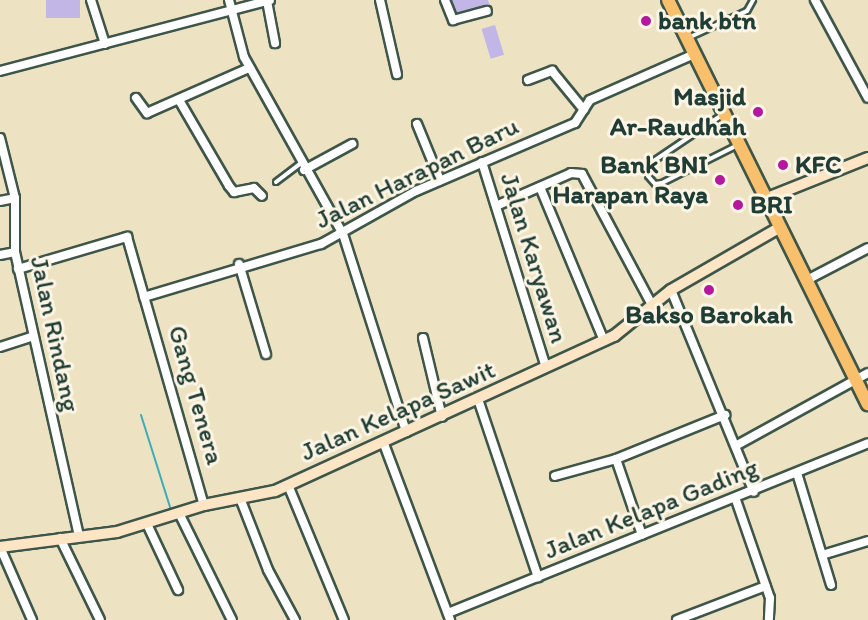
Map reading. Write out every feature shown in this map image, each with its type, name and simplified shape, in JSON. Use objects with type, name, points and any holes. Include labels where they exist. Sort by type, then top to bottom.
[{"type":"main road","points":[[668,0],[692,55],[725,113],[778,228],[868,404]]},
{"type":"main road","points":[[765,199],[868,158]]},
{"type":"main road","name":"Jalan Kelapa Sawit","points":[[0,547],[79,537],[147,524],[180,515],[204,505],[288,485],[479,402],[546,367],[604,341],[653,308],[672,290],[778,228]]},
{"type":"street","points":[[91,0],[105,44]]},
{"type":"street","points":[[229,0],[230,12],[249,68],[302,167],[343,234],[406,432]]},
{"type":"street","points":[[0,71],[230,12],[268,0],[275,43]]},
{"type":"street","points":[[380,0],[397,74]]},
{"type":"street","points":[[445,0],[453,20],[487,11]]},
{"type":"street","points":[[815,0],[868,98]]},
{"type":"street","name":"Jalan Harapan Baru","points":[[144,297],[239,264],[343,234],[440,180],[575,123],[590,100],[692,55]]},
{"type":"street","points":[[136,98],[147,113],[249,68]]},
{"type":"street","points":[[528,80],[552,71],[584,110]]},
{"type":"street","points":[[179,100],[234,192],[254,188],[262,196]]},
{"type":"street","points":[[417,124],[440,180]]},
{"type":"street","name":"Jalan Rindang","points":[[0,138],[15,198],[15,252],[18,269],[79,537]]},
{"type":"street","points":[[302,167],[352,144]]},
{"type":"street","name":"Jalan Karyawan","points":[[482,162],[546,367]]},
{"type":"street","points":[[496,206],[540,187],[582,174],[653,308]]},
{"type":"street","points":[[540,187],[604,341]]},
{"type":"street","points":[[0,201],[15,198]]},
{"type":"street","name":"Gang Tenera","points":[[18,269],[127,237],[204,505]]},
{"type":"street","points":[[805,281],[868,248]]},
{"type":"street","points":[[0,255],[15,252]]},
{"type":"street","points":[[239,264],[266,354]]},
{"type":"street","points":[[672,290],[725,415],[754,492]]},
{"type":"street","points":[[0,347],[33,336]]},
{"type":"street","points":[[423,338],[442,417]]},
{"type":"street","points":[[737,446],[868,373]]},
{"type":"street","points":[[479,402],[538,577]]},
{"type":"street","points":[[555,476],[616,459],[725,415]]},
{"type":"street","name":"Jalan Kelapa Gading","points":[[449,616],[538,577],[736,500],[868,443]]},
{"type":"street","points":[[384,444],[449,616]]},
{"type":"street","points":[[616,459],[642,535]]},
{"type":"street","points":[[797,473],[831,585]]},
{"type":"street","points":[[288,485],[344,620]]},
{"type":"street","points":[[240,498],[268,570],[295,620]]},
{"type":"street","points":[[736,500],[766,586],[769,620]]},
{"type":"street","points":[[180,515],[232,620]]},
{"type":"street","points":[[147,524],[178,590]]},
{"type":"street","points":[[60,538],[100,620]]},
{"type":"street","points":[[822,555],[868,541]]},
{"type":"street","points":[[0,547],[32,620]]},
{"type":"street","points":[[676,620],[766,586]]},
{"type":"lane","points":[[685,39],[747,11],[753,0]]},
{"type":"lane","points":[[725,113],[649,164],[648,176],[655,184],[663,183],[740,145]]},
{"type":"lane","points":[[276,182],[302,167]]},
{"type":"building","points":[[46,0],[80,0],[80,18],[46,18]]},
{"type":"building","points":[[451,0],[488,0],[490,6],[456,17]]},
{"type":"building","points":[[495,25],[504,55],[491,59],[482,29]]},
{"type":"waterway","points":[[141,415],[171,510]]},
{"type":"waterway","points":[[178,523],[205,574]]},
{"type":"place","name":"bank btn","points":[[646,21]]},
{"type":"place","name":"Masjid Ar-Raudhah","points":[[758,112]]},
{"type":"place","name":"KFC","points":[[783,165]]},
{"type":"place","name":"Bank BNI Harapan Raya","points":[[720,180]]},
{"type":"place","name":"BRI","points":[[738,205]]},
{"type":"place","name":"Bakso Barokah","points":[[709,290]]}]
